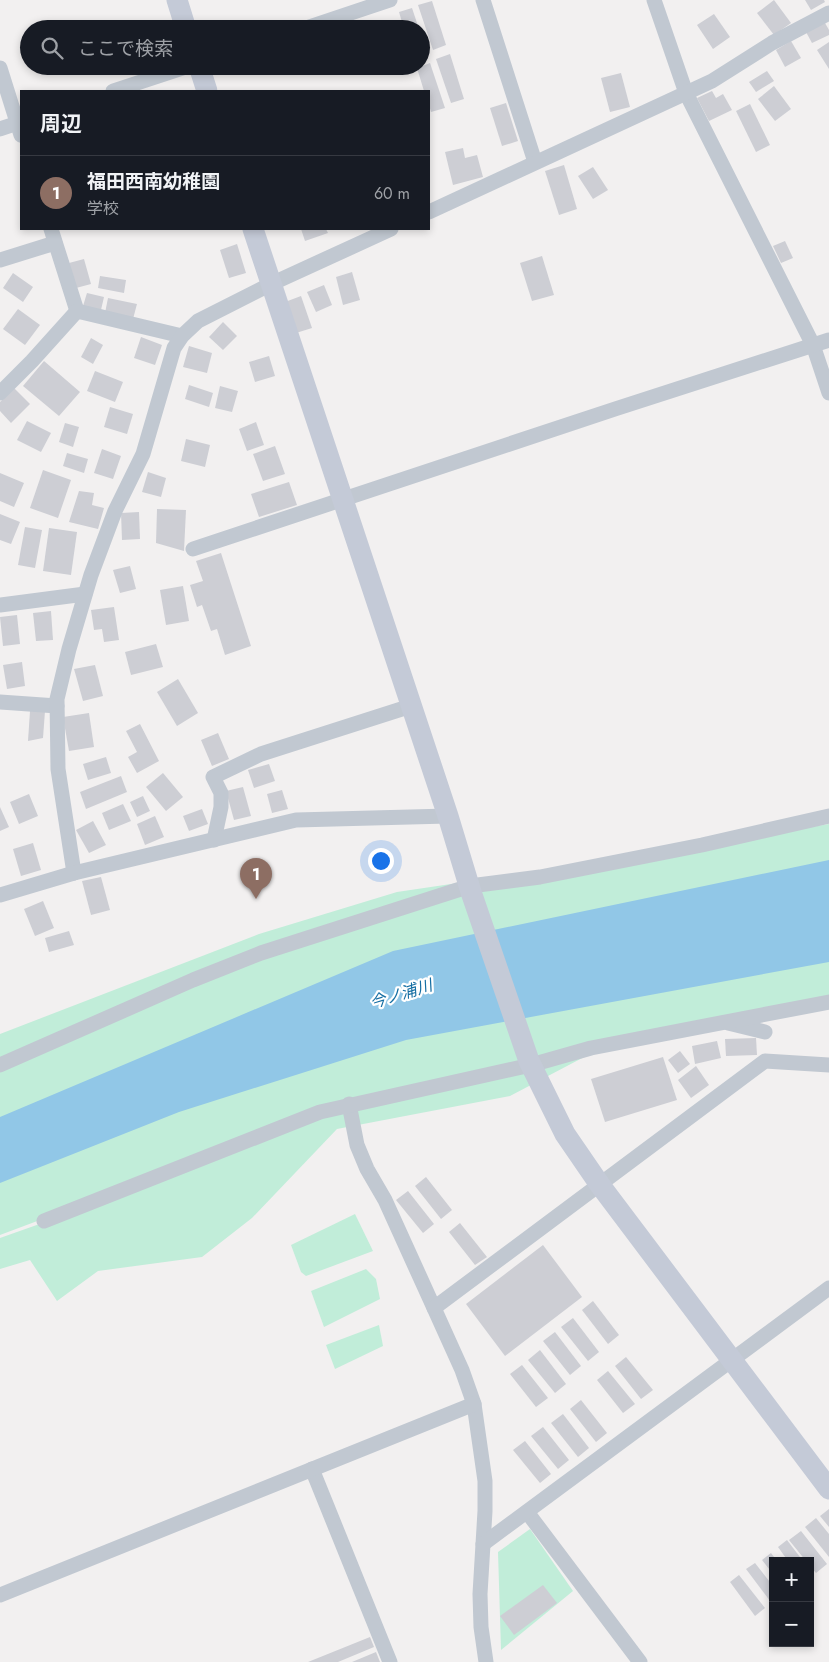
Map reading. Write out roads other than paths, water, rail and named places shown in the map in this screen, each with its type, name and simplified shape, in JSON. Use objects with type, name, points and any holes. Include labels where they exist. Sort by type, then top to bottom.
[{"type":"street","points":[[177,0],[183,20]]},
{"type":"street","points":[[330,20],[390,0]]},
{"type":"street","points":[[483,0],[535,162]]},
{"type":"street","points":[[654,0],[686,92],[813,345],[829,393]]},
{"type":"street","points":[[430,212],[712,81],[772,42],[829,13]]},
{"type":"street","points":[[0,68],[20,127],[0,129]]},
{"type":"street","points":[[116,90],[162,75]]},
{"type":"street","points":[[201,75],[207,90]]},
{"type":"street","points":[[253,230],[448,816],[470,889],[530,1063],[565,1134],[600,1185],[829,1489]]},
{"type":"street","points":[[74,873],[58,769],[57,699],[68,649],[85,594],[115,511],[143,454],[174,348],[182,336],[198,320],[389,230]]},
{"type":"street","points":[[0,260],[53,236],[77,311]]},
{"type":"street","points":[[77,311],[182,336]]},
{"type":"street","points":[[0,393],[77,311]]},
{"type":"street","points":[[193,549],[616,408],[829,340]]},
{"type":"street","points":[[0,605],[85,594]]},
{"type":"street","points":[[0,702],[57,706]]},
{"type":"street","points":[[214,840],[221,806],[221,793],[213,777],[261,754],[411,706]]},
{"type":"street","points":[[0,895],[74,873],[296,820],[448,816]]},
{"type":"street","points":[[0,1065],[193,980],[261,953],[470,889],[702,845],[829,816]]},
{"type":"street","points":[[44,1221],[320,1112],[591,1048],[829,1002]]},
{"type":"street","points":[[724,1022],[765,1032]]},
{"type":"street","points":[[434,1308],[765,1060],[829,1065]]},
{"type":"street","points":[[349,1104],[357,1145],[367,1169],[385,1200],[434,1308],[462,1370],[474,1404],[485,1481],[480,1594],[486,1662]]},
{"type":"street","points":[[483,1544],[829,1288]]},
{"type":"street","points":[[0,1595],[474,1404]]},
{"type":"street","points":[[312,1469],[390,1662]]},
{"type":"street","points":[[528,1512],[640,1662]]},
{"type":"water","name":"今ノ浦川","points":[[829,860],[829,962],[406,1040],[179,1112],[0,1183],[0,1117],[393,951]]},
{"type":"place","name":"福田西南幼稚園","points":[[256,899]]}]
